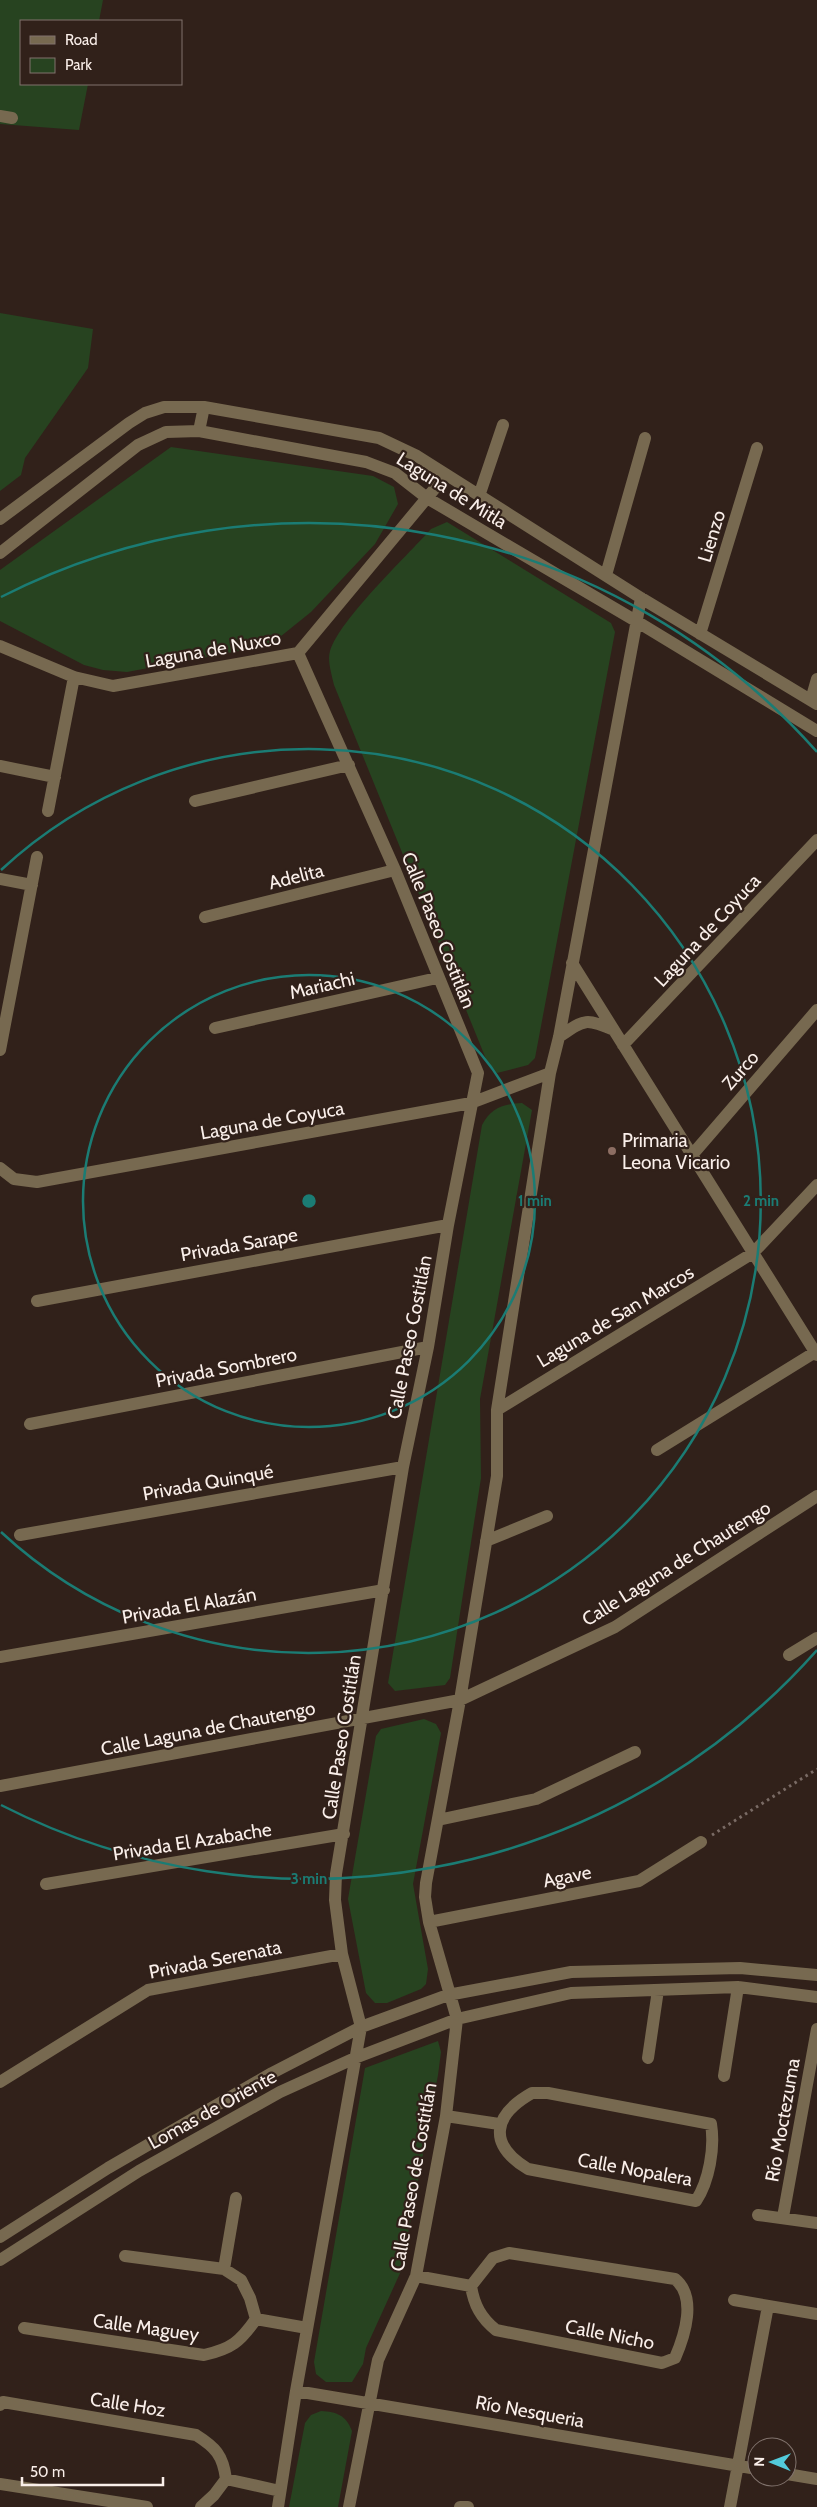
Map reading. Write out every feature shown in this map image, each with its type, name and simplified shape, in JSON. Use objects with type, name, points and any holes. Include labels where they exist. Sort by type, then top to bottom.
[{"type":"street","name":"Laguna de Mitla","points":[[0,520],[145,413],[164,407],[204,407],[379,438],[416,456],[641,598],[814,702]]},
{"type":"street","points":[[199,431],[204,407]]},
{"type":"street","points":[[479,496],[503,425]]},
{"type":"street","name":"Laguna de Mitla","points":[[0,553],[138,445],[166,432],[199,431],[366,462],[395,474],[427,498],[636,621],[817,731]]},
{"type":"street","points":[[606,575],[645,438]]},
{"type":"street","name":"Lienzo","points":[[700,634],[757,448]]},
{"type":"street","name":"Laguna de Nuxco","points":[[0,646],[74,677],[113,686],[298,653],[446,475]]},
{"type":"street","points":[[448,1995],[424,1896],[460,1700],[497,1476],[497,1410],[550,1073],[559,1037],[641,598]]},
{"type":"street","name":"Calle Paseo Costitlán","points":[[298,653],[395,870],[437,978],[478,1073],[448,1225],[428,1348],[403,1467],[336,1874],[335,1900],[342,1954],[361,2027],[355,2058]]},
{"type":"street","points":[[48,811],[74,677]]},
{"type":"street","points":[[814,702],[817,679]]},
{"type":"street","points":[[0,766],[55,777]]},
{"type":"street","points":[[195,801],[349,766]]},
{"type":"street","name":"Laguna de Coyuca","points":[[623,1045],[817,840]]},
{"type":"street","points":[[0,1050],[5,1006],[37,858]]},
{"type":"street","name":"Adelita","points":[[205,917],[395,870]]},
{"type":"street","points":[[0,879],[32,885]]},
{"type":"street","points":[[572,963],[817,1353],[657,1450]]},
{"type":"street","name":"Mariachi","points":[[215,1028],[437,978]]},
{"type":"street","name":"Zurco","points":[[692,1155],[817,1010]]},
{"type":"street","points":[[559,1037],[576,1025],[591,1021],[614,1030]]},
{"type":"street","name":"Laguna de Coyuca","points":[[0,1168],[14,1179],[37,1182],[471,1103],[550,1073]]},
{"type":"street","name":"Laguna de San Marcos","points":[[497,1410],[754,1253],[817,1184]]},
{"type":"street","name":"Privada Sarape","points":[[37,1301],[448,1225]]},
{"type":"street","name":"Privada Sombrero","points":[[30,1424],[428,1348]]},
{"type":"street","name":"Privada Quinqué","points":[[20,1534],[403,1467]]},
{"type":"street","name":"Calle Laguna de Chautengo","points":[[0,1786],[460,1700],[615,1627],[817,1496]]},
{"type":"street","points":[[486,1541],[547,1516]]},
{"type":"street","name":"Privada El Alazán","points":[[0,1657],[384,1590]]},
{"type":"street","points":[[789,1655],[817,1638]]},
{"type":"street","points":[[438,1820],[536,1799],[635,1752]]},
{"type":"street","name":"Privada El Azabache","points":[[46,1884],[344,1834]]},
{"type":"street","name":"Agave","points":[[429,1922],[639,1881],[701,1842]]},
{"type":"street","name":"Privada Serenata","points":[[0,2082],[148,1990],[342,1954]]},
{"type":"street","name":"Lomas de Oriente","points":[[0,2238],[142,2148],[243,2089],[361,2027],[448,1995],[571,1972],[740,1968],[817,1976]]},
{"type":"street","points":[[724,2076],[738,1987]]},
{"type":"street","name":"Lomas de Oriente","points":[[0,2260],[139,2171],[280,2092],[355,2058],[456,2018],[571,1993],[738,1987],[817,1997]]},
{"type":"street","points":[[648,2058],[658,1990]]},
{"type":"street","name":"Calle Paseo de Costitlán","points":[[349,2507],[378,2360],[416,2276],[446,2116],[456,2018],[448,1995]]},
{"type":"street","name":"Río Moctezuma","points":[[783,2217],[817,2030]]},
{"type":"street","points":[[278,2507],[296,2391],[355,2058]]},
{"type":"street","name":"Calle Nopalera","points":[[532,2093],[548,2093],[711,2124],[714,2140],[703,2191],[696,2201],[528,2169],[513,2160],[503,2146],[500,2124],[506,2112],[517,2101],[532,2093]]},
{"type":"street","points":[[446,2116],[500,2124]]},
{"type":"street","points":[[224,2269],[236,2198]]},
{"type":"street","points":[[758,2215],[817,2223]]},
{"type":"street","name":"Calle Nicho","points":[[509,2253],[674,2279],[682,2285],[687,2310],[684,2337],[675,2358],[662,2363],[509,2334],[496,2330],[485,2321],[474,2301],[471,2286],[493,2258],[509,2253]]},
{"type":"street","points":[[125,2256],[224,2269],[241,2280],[250,2298],[256,2318],[307,2328]]},
{"type":"street","points":[[416,2276],[471,2286]]},
{"type":"street","points":[[734,2300],[817,2314]]},
{"type":"street","points":[[730,2507],[736,2466],[768,2306]]},
{"type":"street","name":"Calle Maguey","points":[[24,2328],[204,2355],[226,2350],[242,2338],[256,2318]]},
{"type":"street","name":"Río Nesqueria","points":[[296,2391],[747,2468]]},
{"type":"street","name":"Calle Hoz","points":[[0,2405],[2,2402],[196,2434],[211,2444],[223,2461],[226,2479]]},
{"type":"street","points":[[797,2476],[817,2479]]},
{"type":"street","points":[[201,2507],[214,2495],[226,2479],[280,2491]]},
{"type":"street","points":[[0,2484],[147,2507]]},
{"type":"street","points":[[460,2507],[468,2507]]},
{"type":"path","points":[[701,1842],[817,1768]]},
{"type":"green space","points":[[0,0],[103,0],[99,20],[20,20],[20,85],[88,85],[79,130],[0,124]]},
{"type":"green space","points":[[0,313],[93,329],[88,368],[25,458],[21,475],[0,491]]},
{"type":"green space","points":[[171,447],[373,476],[394,487],[398,504],[375,544],[311,612],[270,645],[127,672],[103,670],[84,665],[0,621],[0,570]]},
{"type":"green space","points":[[447,522],[611,623],[615,632],[535,1058],[528,1065],[497,1073],[486,1059],[334,685],[329,664],[330,651],[346,622],[375,588],[431,529]]},
{"type":"green space","points":[[522,1103],[532,1110],[480,1399],[481,1478],[450,1678],[445,1685],[395,1691],[388,1683],[482,1125],[489,1115],[498,1108],[509,1104]]},
{"type":"green space","points":[[424,1719],[436,1724],[441,1733],[413,1884],[428,1969],[426,1984],[421,1989],[387,2003],[375,2003],[366,1993],[348,1899],[376,1736],[381,1729]]},
{"type":"green space","points":[[438,2041],[441,2052],[438,2075],[401,2271],[366,2348],[363,2364],[352,2382],[326,2382],[316,2374],[314,2362],[365,2068]]},
{"type":"green space","points":[[321,2411],[340,2415],[347,2421],[352,2431],[338,2507],[289,2507],[305,2423],[311,2415]]},
{"type":"place","name":"Primaria Leona Vicario","points":[[612,1151]]}]
